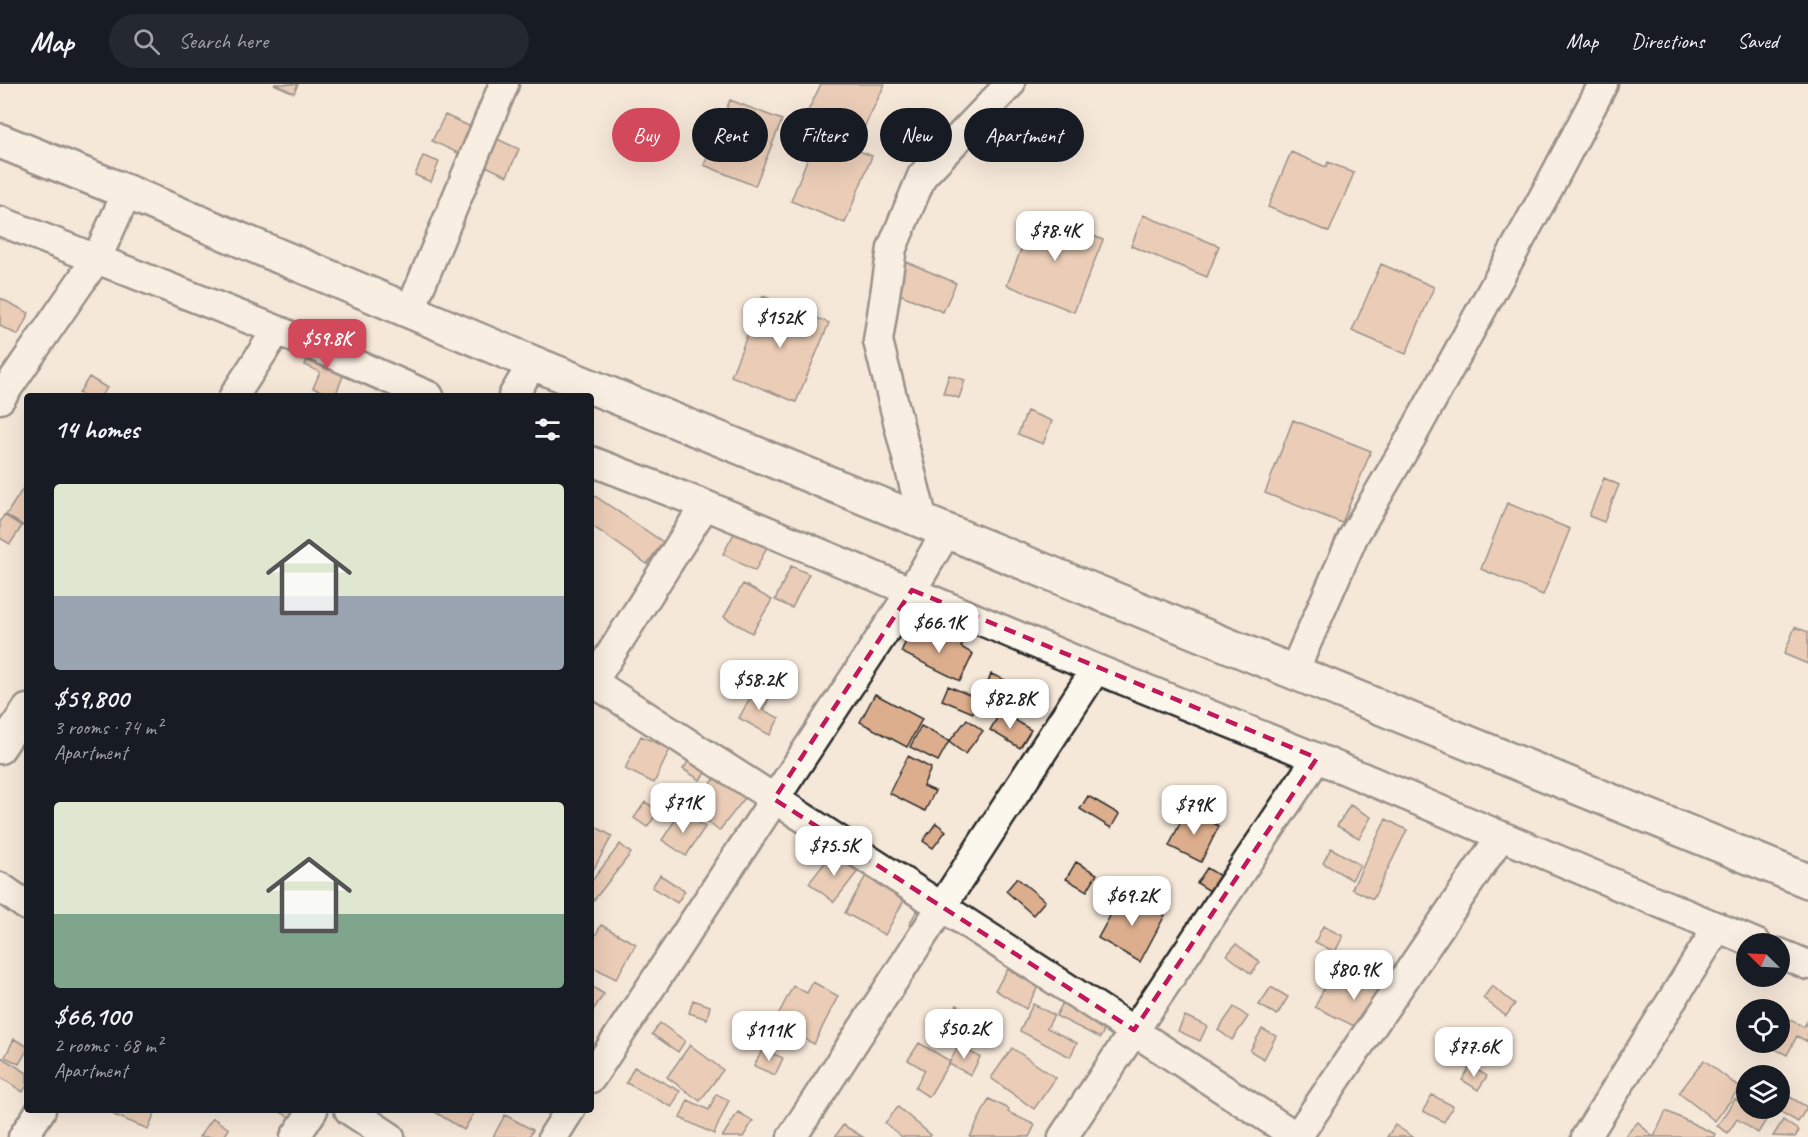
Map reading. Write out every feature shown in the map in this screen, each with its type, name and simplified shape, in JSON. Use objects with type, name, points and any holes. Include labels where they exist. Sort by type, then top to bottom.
[{"type":"street","points":[[410,311],[504,84]]},
{"type":"street","points":[[594,1073],[912,590],[935,526],[878,340],[892,248],[922,176],[1010,84]]},
{"type":"street","points":[[1294,671],[1353,537],[1411,438],[1603,84]]},
{"type":"street","points":[[0,141],[127,192],[532,363],[1808,881]]},
{"type":"street","points":[[0,399],[97,258],[127,192]]},
{"type":"street","points":[[0,221],[277,330],[422,393]]},
{"type":"street","points":[[236,393],[277,330]]},
{"type":"street","points":[[515,393],[532,363]]},
{"type":"street","points":[[594,462],[912,590],[1736,935]]},
{"type":"street","points":[[594,681],[705,505]]},
{"type":"street","points":[[792,1137],[1096,669]]},
{"type":"street","points":[[594,685],[943,906],[1297,1137],[1501,836]]},
{"type":"street","points":[[0,749],[24,713]]},
{"type":"street","points":[[1063,1137],[1317,758]]},
{"type":"street","points":[[0,888],[24,904]]},
{"type":"street","points":[[1586,1137],[1718,927]]},
{"type":"street","points":[[23,1137],[39,1113]]},
{"type":"street","points":[[296,1137],[311,1113]]},
{"type":"street","points":[[354,1113],[390,1137]]},
{"type":"street","points":[[553,1137],[568,1113]]},
{"type":"highlighted area","points":[[912,590],[1317,758],[1134,1030],[774,799]]},
{"type":"building","points":[[274,84],[298,84],[294,93]]},
{"type":"building","points":[[821,84],[885,84],[868,119],[868,108],[809,108]]},
{"type":"building","points":[[730,100],[751,108],[727,108]]},
{"type":"building","points":[[445,115],[519,149],[507,176],[432,141]]},
{"type":"building","points":[[768,115],[780,119],[780,125],[768,154]]},
{"type":"building","points":[[1291,152],[1326,167],[1328,162],[1354,173],[1329,232],[1268,207]]},
{"type":"building","points":[[868,154],[872,156],[845,223],[791,201],[806,162],[868,162]]},
{"type":"building","points":[[423,156],[439,162],[431,182],[415,175]]},
{"type":"building","points":[[705,162],[765,162],[755,186],[704,165]]},
{"type":"building","points":[[1036,212],[1103,240],[1074,312],[1007,285]]},
{"type":"building","points":[[1143,215],[1219,246],[1207,277],[1131,246]]},
{"type":"building","points":[[888,254],[956,283],[943,312],[875,284]]},
{"type":"building","points":[[1381,264],[1434,287],[1406,354],[1352,331]]},
{"type":"building","points":[[763,296],[829,323],[796,402],[731,376]]},
{"type":"building","points":[[0,298],[29,313],[18,335],[0,326]]},
{"type":"building","points":[[313,346],[349,361],[336,393],[327,393],[313,388],[320,372],[305,365]]},
{"type":"building","points":[[949,375],[965,380],[959,398],[943,393]]},
{"type":"building","points":[[89,377],[107,388],[103,393],[79,393]]},
{"type":"building","points":[[1027,411],[1052,421],[1043,444],[1018,434]]},
{"type":"building","points":[[1293,420],[1371,451],[1342,523],[1265,493]]},
{"type":"building","points":[[1604,478],[1619,485],[1604,522],[1589,516]]},
{"type":"building","points":[[24,487],[24,526],[6,515]]},
{"type":"building","points":[[594,497],[663,542],[647,564],[594,527]]},
{"type":"building","points":[[1507,503],[1570,529],[1543,595],[1481,569]]},
{"type":"building","points":[[4,515],[22,526],[10,544],[0,538],[0,522]]},
{"type":"building","points":[[736,530],[767,547],[755,571],[723,554]]},
{"type":"building","points":[[791,566],[809,574],[792,608],[775,600]]},
{"type":"building","points":[[743,584],[772,600],[752,633],[724,617]]},
{"type":"building","points":[[1795,627],[1808,632],[1808,664],[1784,654]]},
{"type":"building","points":[[911,630],[946,647],[953,632],[966,638],[961,647],[973,654],[960,681],[901,652]]},
{"type":"building","points":[[991,674],[1005,680],[995,710],[980,705]]},
{"type":"building","points":[[757,685],[772,693],[763,710],[779,718],[770,735],[739,718]]},
{"type":"building","points":[[948,686],[979,699],[973,713],[942,700]]},
{"type":"building","points":[[875,694],[922,719],[907,747],[860,722]]},
{"type":"building","points":[[1001,711],[1031,730],[1020,748],[990,730]]},
{"type":"building","points":[[967,719],[983,731],[965,754],[949,742]]},
{"type":"building","points":[[921,726],[949,741],[938,761],[910,747]]},
{"type":"building","points":[[641,736],[670,749],[654,783],[625,769]]},
{"type":"building","points":[[694,753],[711,764],[700,780],[683,769]]},
{"type":"building","points":[[908,756],[931,768],[923,786],[935,791],[925,811],[889,793]]},
{"type":"building","points":[[717,776],[745,798],[719,831],[691,808]]},
{"type":"building","points":[[1088,796],[1119,814],[1111,828],[1080,809]]},
{"type":"building","points":[[645,802],[659,811],[647,827],[634,818]]},
{"type":"building","points":[[1350,805],[1371,817],[1359,838],[1337,826]]},
{"type":"building","points":[[1187,809],[1219,826],[1201,862],[1169,846]]},
{"type":"building","points":[[681,811],[705,827],[686,856],[662,840]]},
{"type":"building","points":[[1386,819],[1407,830],[1373,899],[1352,889]]},
{"type":"building","points":[[936,823],[946,831],[933,848],[923,841]]},
{"type":"building","points":[[594,826],[612,836],[594,869]]},
{"type":"building","points":[[620,844],[631,853],[594,900],[594,878]]},
{"type":"building","points":[[1331,848],[1360,865],[1352,880],[1323,863]]},
{"type":"building","points":[[834,851],[858,871],[834,902],[809,883]]},
{"type":"building","points":[[1076,862],[1097,874],[1087,891],[1066,879]]},
{"type":"building","points":[[1207,868],[1222,877],[1213,893],[1197,883]]},
{"type":"building","points":[[868,872],[909,891],[885,935],[845,913]]},
{"type":"building","points":[[660,875],[685,891],[677,903],[652,887]]},
{"type":"building","points":[[1017,878],[1045,901],[1033,915],[1006,891]]},
{"type":"building","points":[[1123,892],[1165,915],[1140,962],[1098,938]]},
{"type":"building","points":[[917,910],[932,919],[924,934],[909,925]]},
{"type":"building","points":[[601,925],[636,944],[616,979],[594,968],[594,938]]},
{"type":"building","points":[[1323,926],[1343,936],[1335,952],[1315,942]]},
{"type":"building","points":[[1236,944],[1260,962],[1251,974],[1227,955]]},
{"type":"building","points":[[1336,964],[1379,986],[1374,997],[1392,1006],[1377,1037],[1315,1007]]},
{"type":"building","points":[[1008,969],[1038,987],[1026,1009],[995,990]]},
{"type":"building","points":[[813,982],[838,996],[814,1044],[774,1023],[793,986],[807,993]]},
{"type":"building","points":[[1492,986],[1515,1004],[1506,1016],[1483,998]]},
{"type":"building","points":[[1271,987],[1288,997],[1277,1015],[1259,1005]]},
{"type":"building","points":[[594,988],[604,994],[594,1009]]},
{"type":"building","points":[[1070,989],[1114,1012],[1100,1038],[1056,1016]]},
{"type":"building","points":[[693,1000],[710,1006],[707,1019],[689,1013]]},
{"type":"building","points":[[1033,1004],[1054,1015],[1047,1028],[1077,1043],[1070,1057],[1020,1031]]},
{"type":"building","points":[[957,1005],[978,1018],[969,1032],[948,1019]]},
{"type":"building","points":[[1234,1007],[1248,1017],[1232,1040],[1218,1030]]},
{"type":"building","points":[[1185,1016],[1207,1026],[1200,1041],[1178,1031]]},
{"type":"building","points":[[1808,1019],[1808,1042],[1797,1036],[1790,1049],[1790,1020],[1804,1027]]},
{"type":"building","points":[[660,1023],[685,1041],[678,1052],[652,1034]]},
{"type":"building","points":[[1262,1029],[1276,1036],[1264,1059],[1250,1051]]},
{"type":"building","points":[[14,1039],[24,1044],[24,1055],[19,1064],[5,1057]]},
{"type":"building","points":[[919,1043],[950,1061],[929,1097],[915,1088],[925,1070],[908,1060]]},
{"type":"building","points":[[690,1045],[723,1070],[700,1101],[667,1077]]},
{"type":"building","points":[[958,1046],[980,1057],[971,1075],[949,1064]]},
{"type":"building","points":[[1012,1048],[1056,1078],[1034,1109],[991,1078]]},
{"type":"building","points":[[763,1049],[783,1058],[775,1075],[754,1066]]},
{"type":"building","points":[[1,1057],[24,1071],[23,1092],[0,1077]]},
{"type":"building","points":[[1704,1060],[1736,1085],[1736,1093],[1715,1121],[1679,1093]]},
{"type":"building","points":[[1470,1066],[1487,1076],[1478,1090],[1462,1080]]},
{"type":"building","points":[[634,1067],[680,1091],[672,1107],[626,1083]]},
{"type":"building","points":[[716,1094],[729,1100],[714,1134],[680,1118],[688,1100],[709,1110]]},
{"type":"building","points":[[1432,1095],[1453,1106],[1444,1122],[1423,1111]]},
{"type":"building","points":[[1790,1097],[1807,1107],[1798,1122],[1790,1117]]},
{"type":"building","points":[[989,1099],[1009,1109],[1008,1112],[1035,1125],[1029,1137],[970,1137]]},
{"type":"building","points":[[1736,1100],[1737,1119],[1728,1133],[1717,1126]]},
{"type":"building","points":[[898,1107],[931,1135],[930,1137],[902,1137],[885,1123]]},
{"type":"building","points":[[1666,1111],[1715,1134],[1714,1137],[1654,1137]]},
{"type":"building","points":[[738,1112],[753,1121],[743,1137],[722,1137]]},
{"type":"building","points":[[115,1113],[155,1113],[148,1129],[114,1115]]},
{"type":"building","points":[[282,1113],[313,1113],[306,1127]]},
{"type":"building","points":[[437,1113],[474,1113],[464,1130]]},
{"type":"building","points":[[505,1115],[533,1130],[529,1137],[493,1137]]},
{"type":"building","points":[[213,1118],[229,1129],[224,1137],[199,1137]]},
{"type":"building","points":[[1737,1119],[1765,1119],[1758,1133]]},
{"type":"building","points":[[1783,1120],[1799,1131],[1795,1137],[1773,1136]]},
{"type":"building","points":[[1638,1122],[1653,1137],[1624,1137]]},
{"type":"building","points":[[843,1125],[863,1137],[835,1137]]},
{"type":"building","points":[[1395,1125],[1413,1137],[1387,1137]]}]
